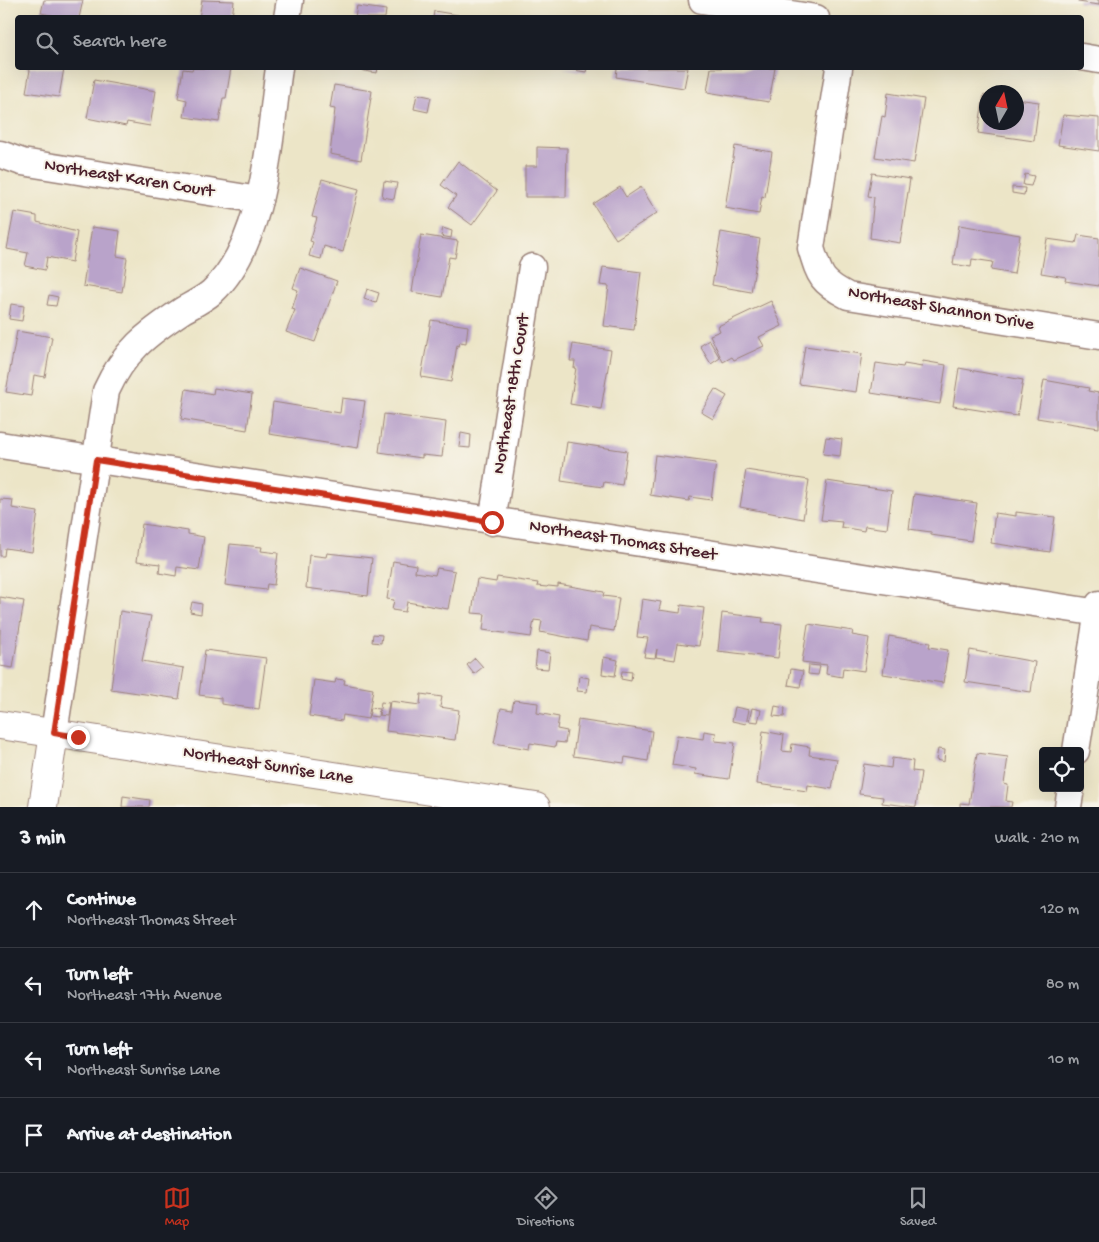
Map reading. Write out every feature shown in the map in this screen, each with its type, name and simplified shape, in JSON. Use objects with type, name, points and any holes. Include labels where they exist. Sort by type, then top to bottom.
[{"type":"street","points":[[288,15],[290,0]]},
{"type":"street","points":[[702,0],[797,15]]},
{"type":"street","points":[[1084,57],[1099,60]]},
{"type":"street","points":[[43,807],[106,391],[125,356],[143,337],[211,292],[228,273],[242,250],[253,223],[259,200],[280,70]]},
{"type":"street","name":"Northeast Shannon Drive","points":[[839,70],[811,248],[820,275],[832,287],[848,296],[1099,336]]},
{"type":"street","name":"Northeast Karen Court","points":[[0,154],[22,162],[259,200]]},
{"type":"street","name":"Northeast 18th Court","points":[[492,522],[532,267]]},
{"type":"street","name":"Northeast Thomas Street","points":[[0,445],[492,522],[1099,610]]},
{"type":"street","points":[[1077,747],[1099,610]]},
{"type":"street","name":"Northeast Sunrise Lane","points":[[0,725],[536,807]]},
{"type":"street","points":[[1068,807],[1070,792]]},
{"type":"building","points":[[44,0],[83,0],[80,15],[51,15],[41,13]]},
{"type":"building","points":[[202,0],[234,1],[232,15],[200,15]]},
{"type":"building","points":[[1079,0],[1099,0],[1099,5],[1078,2]]},
{"type":"building","points":[[357,6],[386,10],[385,15],[356,15]]},
{"type":"building","points":[[434,11],[458,15],[433,15]]},
{"type":"building","points":[[30,70],[64,70],[59,97],[26,92]]},
{"type":"building","points":[[183,70],[231,70],[226,98],[223,98],[219,122],[184,117],[187,100],[178,98]]},
{"type":"building","points":[[359,70],[378,70],[377,73]]},
{"type":"building","points":[[617,70],[688,70],[684,88],[616,77]]},
{"type":"building","points":[[711,70],[775,70],[769,102],[707,92]]},
{"type":"building","points":[[94,80],[156,91],[150,126],[127,122],[126,126],[87,118]]},
{"type":"building","points":[[334,85],[372,91],[361,160],[330,154],[335,109],[330,108]]},
{"type":"building","points":[[888,93],[924,99],[914,163],[875,157],[882,116],[885,117]]},
{"type":"building","points":[[417,94],[431,97],[428,112],[414,109]]},
{"type":"building","points":[[1024,100],[1039,102],[1034,141],[978,133],[979,126],[979,130],[1024,130]]},
{"type":"building","points":[[1063,115],[1099,118],[1099,151],[1058,145]]},
{"type":"building","points":[[735,146],[772,152],[765,197],[762,196],[759,214],[725,208]]},
{"type":"building","points":[[537,147],[567,148],[566,197],[525,197],[525,166],[537,166]]},
{"type":"building","points":[[458,161],[497,191],[472,225],[448,207],[456,196],[441,185]]},
{"type":"building","points":[[872,173],[910,179],[900,243],[870,238],[874,197],[868,196]]},
{"type":"building","points":[[1025,174],[1034,176],[1031,186],[1023,185]]},
{"type":"building","points":[[322,179],[359,189],[343,252],[324,246],[321,259],[309,256],[313,242],[310,241],[317,218],[312,217]]},
{"type":"building","points":[[384,181],[397,183],[394,199],[382,197]]},
{"type":"building","points":[[620,187],[626,197],[641,187],[657,213],[616,239],[593,204]]},
{"type":"building","points":[[1012,187],[1025,188],[1024,195],[1012,193]]},
{"type":"building","points":[[14,212],[37,216],[37,222],[77,232],[72,262],[47,257],[45,270],[25,266],[28,253],[7,249]]},
{"type":"building","points":[[959,225],[1020,235],[1014,274],[991,270],[993,262],[972,259],[971,267],[953,264]]},
{"type":"building","points":[[92,227],[120,231],[117,256],[127,258],[122,292],[83,286]]},
{"type":"building","points":[[443,228],[452,231],[451,238],[441,236]]},
{"type":"building","points":[[721,232],[760,239],[751,292],[712,285]]},
{"type":"building","points":[[421,235],[458,241],[455,258],[449,257],[442,297],[412,292]]},
{"type":"building","points":[[1078,235],[1099,238],[1099,286],[1065,281],[1066,277],[1041,273],[1047,239],[1076,243]]},
{"type":"building","points":[[603,267],[641,272],[634,330],[604,326],[609,286],[600,285]]},
{"type":"building","points":[[300,268],[337,281],[315,342],[286,332],[295,310],[292,309],[298,290],[293,288]]},
{"type":"building","points":[[367,289],[379,293],[376,303],[364,299]]},
{"type":"building","points":[[49,295],[58,297],[56,306],[47,305]]},
{"type":"building","points":[[771,301],[782,326],[759,337],[764,346],[734,360],[732,357],[723,362],[710,335],[720,331],[718,326]]},
{"type":"building","points":[[11,304],[24,306],[22,321],[9,319]]},
{"type":"building","points":[[431,320],[468,326],[466,343],[460,342],[459,346],[457,345],[451,382],[421,377]]},
{"type":"building","points":[[17,331],[52,337],[45,377],[34,375],[31,396],[6,392]]},
{"type":"building","points":[[709,340],[720,358],[711,364],[700,346]]},
{"type":"building","points":[[573,344],[611,350],[601,409],[570,404],[576,368],[574,368],[575,361],[570,361]]},
{"type":"building","points":[[805,346],[862,354],[856,392],[799,384]]},
{"type":"building","points":[[923,361],[946,365],[940,404],[871,393],[876,363],[903,367],[904,364],[922,367]]},
{"type":"building","points":[[959,368],[1023,380],[1017,416],[953,406]]},
{"type":"building","points":[[1044,380],[1089,388],[1088,391],[1099,393],[1099,428],[1037,418]]},
{"type":"building","points":[[214,388],[252,394],[247,430],[181,419],[186,389],[213,394]]},
{"type":"building","points":[[715,389],[727,396],[713,419],[701,412]]},
{"type":"building","points":[[342,398],[365,401],[358,448],[269,434],[273,402],[340,413]]},
{"type":"building","points":[[384,414],[446,422],[442,457],[422,455],[422,458],[379,452]]},
{"type":"building","points":[[461,433],[471,435],[470,448],[459,447]]},
{"type":"building","points":[[826,437],[842,439],[840,456],[823,454]]},
{"type":"building","points":[[567,442],[627,451],[622,485],[604,482],[603,487],[561,481]]},
{"type":"building","points":[[655,455],[716,463],[711,500],[690,497],[689,501],[650,495]]},
{"type":"building","points":[[746,470],[809,480],[803,519],[740,507]]},
{"type":"building","points":[[827,481],[892,491],[887,529],[865,526],[864,531],[841,527],[842,522],[821,520]]},
{"type":"building","points":[[914,494],[977,503],[971,541],[931,535],[931,532],[909,529]]},
{"type":"building","points":[[0,499],[13,500],[12,508],[38,512],[32,552],[5,548],[4,556],[0,556]]},
{"type":"building","points":[[1016,512],[1055,517],[1050,552],[991,543],[995,513],[1016,516]]},
{"type":"building","points":[[142,524],[188,531],[188,534],[204,537],[199,570],[177,567],[176,576],[159,573],[160,564],[137,561]]},
{"type":"building","points":[[230,544],[262,547],[261,551],[278,553],[274,585],[267,584],[266,590],[225,585]]},
{"type":"building","points":[[327,553],[372,558],[368,596],[306,588],[309,555],[326,557]]},
{"type":"building","points":[[393,561],[416,565],[415,572],[435,575],[437,568],[455,571],[448,609],[407,602],[405,612],[392,610],[394,600],[387,599]]},
{"type":"building","points":[[497,577],[538,583],[537,586],[558,587],[558,584],[604,592],[603,596],[619,598],[614,631],[589,627],[587,641],[540,632],[542,621],[534,620],[531,637],[483,630],[485,614],[472,613],[477,579],[496,582]]},
{"type":"building","points":[[0,597],[24,601],[13,668],[0,666]]},
{"type":"building","points":[[642,599],[661,602],[659,610],[680,613],[681,605],[704,608],[699,646],[678,643],[675,660],[656,657],[657,649],[655,658],[644,657],[648,638],[637,637]]},
{"type":"building","points":[[192,602],[202,604],[201,614],[190,612]]},
{"type":"building","points":[[120,611],[151,616],[142,661],[184,668],[179,699],[111,689]]},
{"type":"building","points":[[722,613],[763,618],[762,622],[782,624],[778,658],[718,651]]},
{"type":"building","points":[[808,624],[853,631],[852,635],[869,638],[864,671],[843,668],[842,677],[826,674],[827,665],[802,662]]},
{"type":"building","points":[[373,634],[382,635],[381,643],[372,642]]},
{"type":"building","points":[[889,636],[930,643],[929,647],[948,650],[943,683],[883,674]]},
{"type":"building","points":[[205,650],[266,658],[259,709],[221,704],[221,698],[199,695]]},
{"type":"building","points":[[970,650],[1035,662],[1031,692],[965,682]]},
{"type":"building","points":[[537,651],[550,653],[548,669],[535,668]]},
{"type":"building","points":[[604,657],[618,660],[615,676],[602,674]]},
{"type":"building","points":[[475,658],[483,667],[474,674],[467,665]]},
{"type":"building","points":[[809,665],[820,666],[818,675],[808,674]]},
{"type":"building","points":[[791,669],[803,671],[800,687],[788,685]]},
{"type":"building","points":[[622,671],[632,672],[631,681],[621,679]]},
{"type":"building","points":[[579,676],[589,678],[587,692],[577,691]]},
{"type":"building","points":[[336,679],[345,680],[344,684],[373,689],[368,719],[343,715],[342,721],[309,716],[314,680],[335,683]]},
{"type":"building","points":[[421,694],[442,697],[440,707],[459,710],[455,740],[386,731],[390,701],[420,705]]},
{"type":"building","points":[[514,700],[538,703],[537,713],[559,717],[557,729],[567,731],[565,743],[556,742],[555,747],[530,743],[529,749],[494,743],[501,708],[512,710]]},
{"type":"building","points":[[381,702],[389,703],[387,716],[379,715]]},
{"type":"building","points":[[775,706],[785,708],[784,717],[773,716]]},
{"type":"building","points":[[735,707],[749,710],[746,724],[732,721]]},
{"type":"building","points":[[371,708],[379,709],[378,717],[369,716]]},
{"type":"building","points":[[752,708],[761,710],[758,722],[749,721]]},
{"type":"building","points":[[578,720],[652,731],[648,761],[625,757],[624,763],[573,756]]},
{"type":"building","points":[[704,731],[716,733],[715,741],[735,743],[729,779],[695,774],[696,769],[672,765],[677,735],[703,739]]},
{"type":"building","points":[[763,731],[784,735],[782,751],[791,752],[792,744],[810,747],[809,755],[837,759],[832,789],[808,785],[807,791],[757,784]]},
{"type":"building","points":[[938,749],[945,750],[944,762],[936,760]]},
{"type":"building","points":[[977,753],[1008,757],[1004,784],[1008,785],[1006,801],[1012,802],[1011,807],[960,807],[960,803],[969,804]]},
{"type":"building","points":[[892,758],[913,761],[912,771],[921,772],[916,807],[882,803],[883,797],[859,794],[864,764],[891,768]]},
{"type":"building","points":[[123,796],[150,800],[149,807],[122,807]]},
{"type":"route","points":[[78,737],[54,733],[96,460],[492,522]]}]
